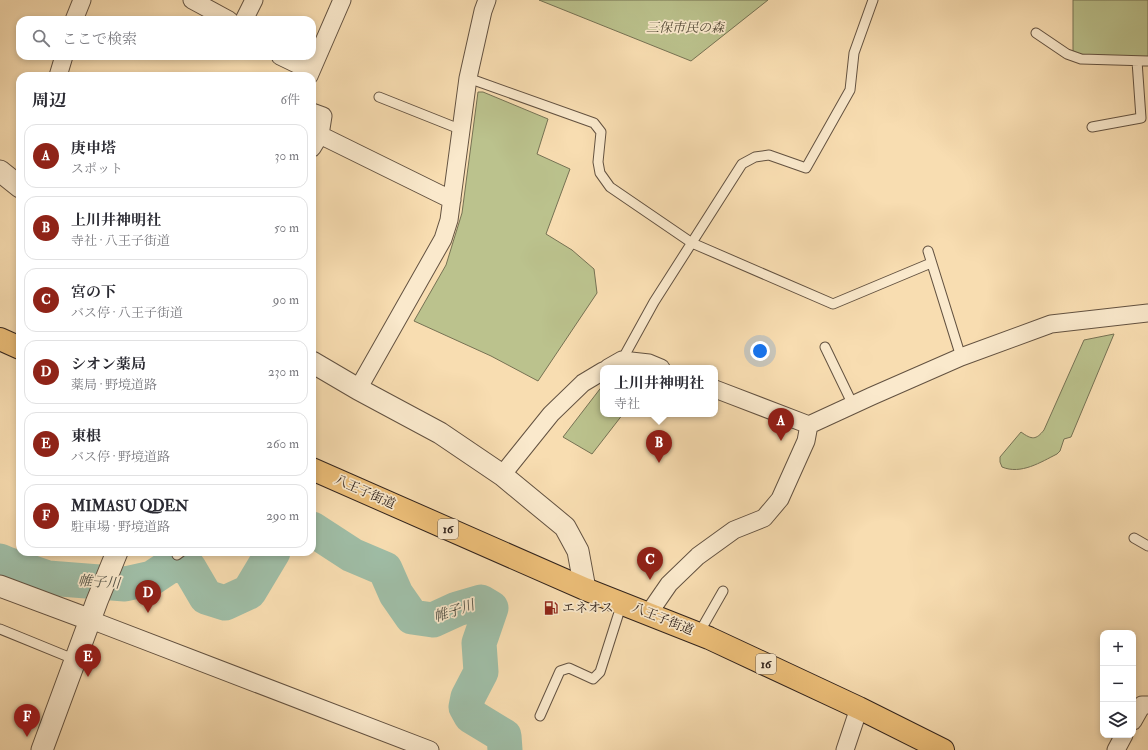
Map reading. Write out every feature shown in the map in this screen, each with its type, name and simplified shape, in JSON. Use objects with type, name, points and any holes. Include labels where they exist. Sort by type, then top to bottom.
[{"type":"highway","points":[[0,339],[16,346]]},
{"type":"highway","name":"八王子街道","points":[[316,471],[584,589],[649,613],[698,634],[859,708],[943,750]]},
{"type":"street","points":[[76,16],[82,0]]},
{"type":"street","points":[[192,0],[209,4],[224,16]]},
{"type":"street","points":[[246,16],[254,0]]},
{"type":"street","points":[[311,72],[342,0]]},
{"type":"street","points":[[358,389],[443,240],[449,220],[468,78],[483,11],[487,0]]},
{"type":"street","points":[[59,72],[63,60]]},
{"type":"street","points":[[287,60],[307,72]]},
{"type":"street","points":[[316,113],[323,116],[316,141],[452,200]]},
{"type":"street","points":[[0,171],[16,184]]},
{"type":"street","points":[[718,390],[809,425],[960,357],[1051,324],[1148,313]]},
{"type":"street","points":[[615,364],[649,363],[654,365]]},
{"type":"street","points":[[316,368],[440,433],[502,475],[565,527],[578,551],[584,589]]},
{"type":"street","points":[[502,475],[551,414],[584,383],[600,373]]},
{"type":"street","points":[[649,613],[669,584],[698,556],[734,530],[764,518],[780,499],[806,441],[809,425]]},
{"type":"street","points":[[42,750],[115,556]]},
{"type":"street","points":[[0,586],[94,611],[430,750]]},
{"type":"street","points":[[1136,716],[1142,705],[1148,705]]},
{"type":"street","points":[[845,750],[859,708]]},
{"type":"street","points":[[1116,750],[1122,738]]},
{"type":"lane","points":[[615,364],[742,164],[755,157],[769,156],[806,168],[850,90],[854,53],[873,0]]},
{"type":"lane","points":[[1036,33],[1067,54],[1081,59],[1148,61]]},
{"type":"lane","points":[[1092,127],[1141,118],[1137,61]]},
{"type":"lane","points":[[468,78],[594,123],[601,132],[598,162],[600,173],[610,187],[692,243],[833,304],[931,263]]},
{"type":"lane","points":[[379,97],[462,130]]},
{"type":"lane","points":[[928,251],[960,357]]},
{"type":"lane","points":[[825,346],[853,405]]},
{"type":"lane","points":[[1134,538],[1148,546]]},
{"type":"lane","points":[[698,634],[723,591]]},
{"type":"lane","points":[[540,716],[560,671],[569,668],[593,678],[600,672],[622,603]]},
{"type":"lane","points":[[0,629],[76,660]]},
{"type":"green space","name":"三保市民の森","points":[[539,0],[768,0],[691,61]]},
{"type":"green space","points":[[1073,0],[1148,0],[1148,57],[1073,54]]},
{"type":"green space","points":[[478,92],[483,92],[548,119],[537,154],[570,169],[546,234],[572,250],[594,269],[597,293],[538,381],[491,356],[414,321],[446,265],[462,213]]},
{"type":"green space","points":[[1114,334],[1071,437],[1064,439],[1060,451],[1044,461],[1024,469],[1009,469],[1002,467],[1000,457],[1021,432],[1031,438],[1034,438],[1039,436],[1044,430],[1084,340]]},
{"type":"green space","points":[[600,389],[600,417],[621,417],[592,454],[563,437]]},
{"type":"waterway","name":"帷子川","points":[[316,532],[352,555],[385,569],[396,594],[412,617],[433,620],[457,609],[481,602],[491,608],[479,643],[481,672],[468,697],[466,707],[471,716],[504,736],[505,750]]},
{"type":"waterway","name":"帷子川","points":[[0,561],[48,578],[125,584],[152,578],[173,564],[189,568],[206,597],[225,603],[249,592],[271,556]]},
{"type":"place","name":"庚申塔","points":[[781,441]]},
{"type":"place","name":"上川井神明社","points":[[659,463]]},
{"type":"place","name":"宮の下","points":[[650,580]]},
{"type":"place","name":"エネオス","points":[[551,608]]},
{"type":"place","name":"シオン薬局","points":[[148,613]]},
{"type":"place","name":"東根","points":[[88,677]]},
{"type":"place","name":"MIMASU QDEN","points":[[27,737]]}]
